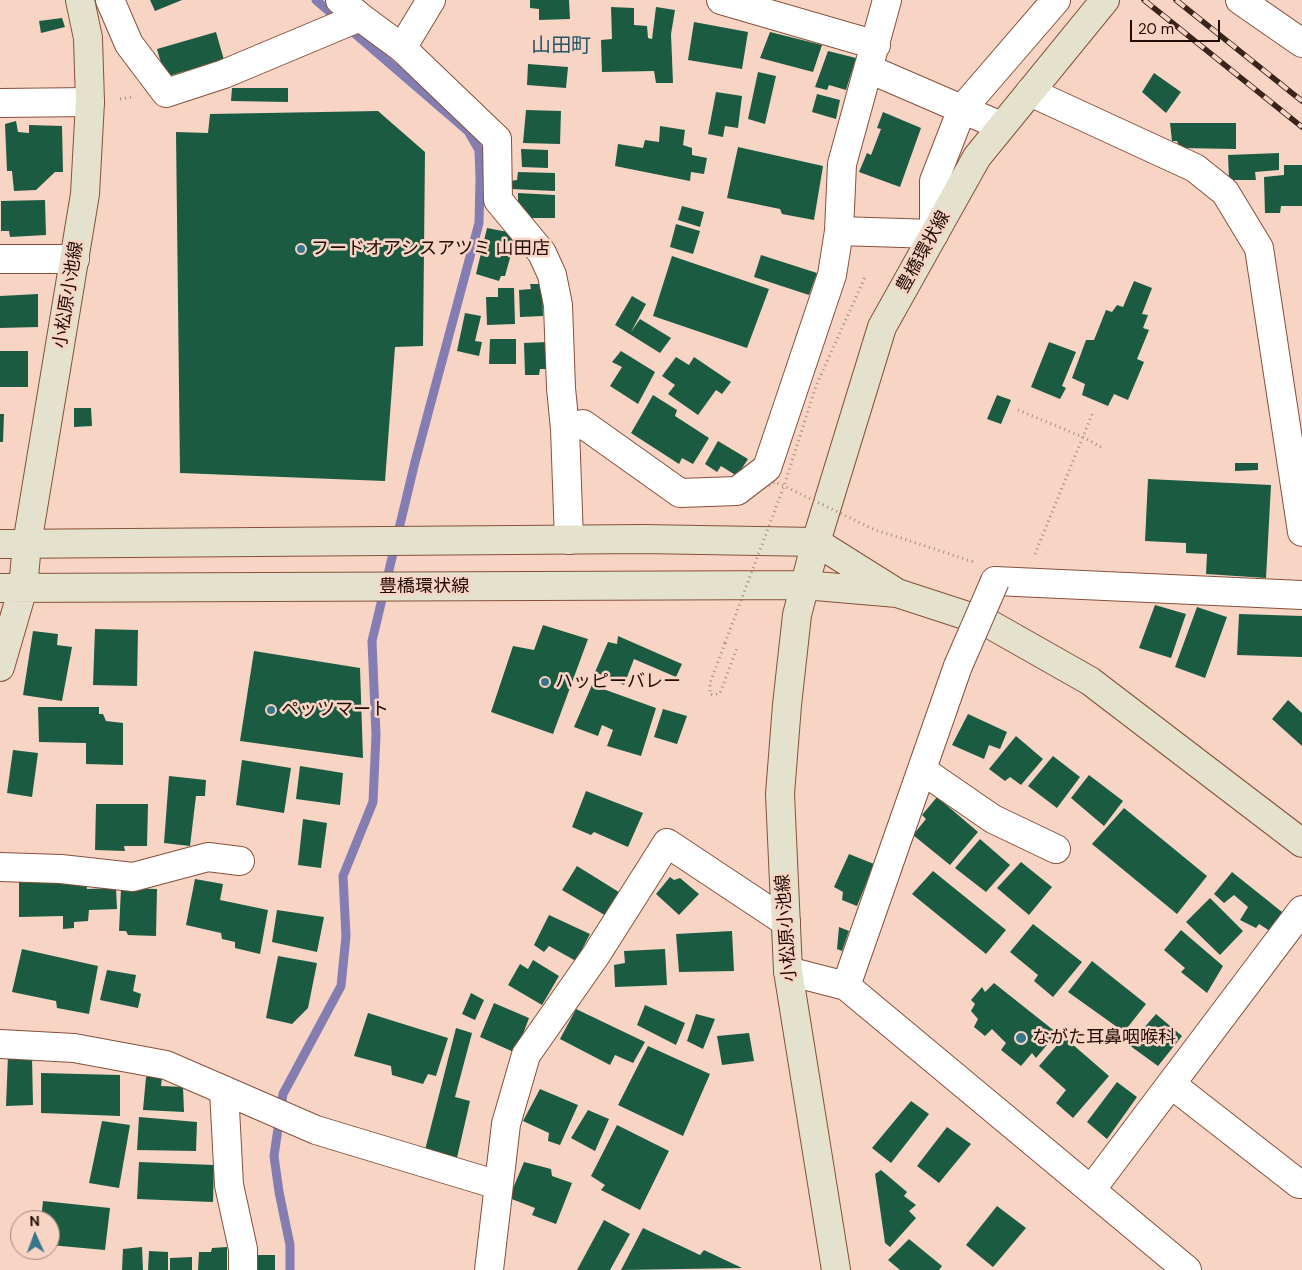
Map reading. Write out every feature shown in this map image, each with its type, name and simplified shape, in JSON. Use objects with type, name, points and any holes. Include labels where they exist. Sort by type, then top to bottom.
[{"type":"main road","name":"小松原小池線","points":[[0,666],[11,588],[27,544],[85,194],[90,102],[88,38],[80,0]]},
{"type":"main road","name":"豊橋環状線","points":[[11,588],[804,585],[882,327],[977,157],[1105,0]]},
{"type":"main road","points":[[0,544],[569,540],[816,542],[897,593]]},
{"type":"main road","name":"小松原小池線","points":[[804,585],[797,615],[780,794],[788,971],[836,1270]]},
{"type":"main road","points":[[804,585],[897,593],[986,622],[1090,681],[1302,844]]},
{"type":"street","points":[[110,0],[129,44],[166,93],[224,74],[327,30],[351,12],[402,48],[497,139],[498,200],[542,253],[553,283],[558,305],[569,540]]},
{"type":"street","points":[[402,48],[431,0]]},
{"type":"street","points":[[720,0],[872,57],[962,109],[1001,126]]},
{"type":"street","points":[[565,429],[584,424],[680,493],[737,491],[767,468],[832,274],[839,231],[842,164],[887,0]]},
{"type":"street","points":[[839,231],[934,234],[934,181],[962,109],[1056,0]]},
{"type":"street","points":[[1240,0],[1302,43]]},
{"type":"street","points":[[1030,92],[1194,168],[1225,192],[1259,248],[1296,440],[1302,532]]},
{"type":"street","points":[[0,103],[90,102]]},
{"type":"street","points":[[0,259],[75,259]]},
{"type":"street","points":[[846,986],[958,666],[995,581],[1302,595]]},
{"type":"street","points":[[922,770],[993,819],[1056,849]]},
{"type":"street","points":[[489,1270],[506,1124],[526,1055],[596,955],[667,843],[786,922]]},
{"type":"street","points":[[0,867],[61,869],[133,877],[208,857],[240,861]]},
{"type":"street","points":[[1091,1190],[1302,910]]},
{"type":"street","points":[[788,971],[846,986],[1187,1270]]},
{"type":"street","points":[[0,1044],[74,1048],[166,1065],[316,1130],[498,1185]]},
{"type":"street","points":[[1171,1084],[1299,1184]]},
{"type":"street","points":[[224,1090],[229,1185],[243,1249],[243,1270]]},
{"type":"path","points":[[90,102],[166,93]]},
{"type":"path","points":[[737,648],[720,693],[717,695],[710,694],[710,683],[784,486],[816,386],[865,277]]},
{"type":"path","points":[[1018,410],[1083,437],[1101,447]]},
{"type":"path","points":[[1023,582],[1093,412]]},
{"type":"path","points":[[769,486],[775,482],[875,530],[986,565],[995,581]]},
{"type":"building","points":[[150,0],[182,0],[155,11]]},
{"type":"building","points":[[530,0],[569,0],[570,19],[539,20],[539,9],[530,8]]},
{"type":"building","points":[[611,7],[634,8],[634,25],[647,26],[648,38],[652,39],[656,7],[675,10],[671,34],[673,83],[656,83],[654,71],[602,72],[601,40],[612,39]]},
{"type":"building","points":[[62,18],[65,27],[41,33],[39,21]]},
{"type":"building","points":[[694,22],[748,32],[742,69],[688,60]]},
{"type":"building","points":[[216,32],[224,60],[165,77],[157,49]]},
{"type":"building","points":[[770,32],[822,45],[813,72],[760,58]]},
{"type":"building","points":[[828,51],[856,58],[846,90],[829,85],[827,90],[815,87]]},
{"type":"building","points":[[528,64],[568,67],[566,88],[527,85]]},
{"type":"building","points":[[758,72],[776,76],[765,124],[748,119]]},
{"type":"building","points":[[1154,73],[1181,92],[1166,113],[1142,92]]},
{"type":"building","points":[[232,88],[288,88],[288,102],[231,101]]},
{"type":"building","points":[[716,92],[742,96],[738,128],[725,126],[723,137],[708,134]]},
{"type":"building","points":[[817,94],[840,100],[836,119],[812,112]]},
{"type":"building","points":[[526,110],[561,111],[560,144],[523,143]]},
{"type":"building","name":"フードオアシスアツミ 山田店","points":[[378,111],[425,152],[423,346],[395,347],[385,481],[180,473],[176,132],[208,133],[210,114]]},
{"type":"building","points":[[883,112],[921,128],[900,187],[859,172],[867,153],[871,155],[881,129],[877,128]]},
{"type":"building","points":[[16,121],[18,132],[29,133],[29,125],[62,126],[63,172],[55,172],[36,190],[14,191],[12,171],[7,171],[5,124]]},
{"type":"building","points":[[1170,123],[1236,123],[1236,149],[1180,148],[1177,141],[1172,141]]},
{"type":"building","points":[[660,126],[685,130],[683,145],[692,148],[692,155],[707,158],[704,174],[691,172],[690,181],[615,166],[618,144],[643,148],[645,140],[659,142]]},
{"type":"building","points":[[738,147],[823,166],[814,220],[782,214],[780,209],[727,198]]},
{"type":"building","points":[[521,149],[548,150],[548,168],[522,167]]},
{"type":"building","points":[[1279,153],[1279,170],[1255,172],[1256,180],[1229,180],[1228,155]]},
{"type":"building","points":[[1284,165],[1302,165],[1302,206],[1281,206],[1280,213],[1265,213],[1264,177],[1284,175]]},
{"type":"building","points":[[518,172],[555,173],[555,191],[511,189],[510,181],[517,180]]},
{"type":"building","points":[[518,193],[555,195],[555,218],[526,218],[518,207]]},
{"type":"building","points":[[45,200],[46,235],[10,237],[9,231],[1,231],[1,201]]},
{"type":"building","points":[[682,206],[704,212],[700,227],[678,220]]},
{"type":"building","points":[[676,224],[700,231],[693,254],[670,247]]},
{"type":"building","points":[[487,228],[508,232],[515,240],[505,276],[501,276],[499,281],[476,274]]},
{"type":"building","points":[[761,255],[817,273],[809,295],[754,277]]},
{"type":"building","points":[[672,256],[769,289],[747,348],[653,316]]},
{"type":"building","points":[[1134,281],[1152,288],[1142,314],[1148,315],[1143,328],[1149,330],[1137,359],[1144,362],[1128,400],[1114,394],[1108,406],[1082,395],[1085,384],[1072,378],[1086,340],[1094,340],[1106,310],[1112,312],[1117,305],[1123,307]]},
{"type":"building","points":[[530,284],[542,284],[543,316],[520,317],[519,290],[531,289]]},
{"type":"building","points":[[498,288],[514,288],[515,324],[487,325],[486,297],[498,297]]},
{"type":"building","points":[[38,294],[38,327],[0,328],[0,296]]},
{"type":"building","points":[[632,296],[646,304],[631,332],[640,319],[671,338],[660,353],[615,325]]},
{"type":"building","points":[[465,313],[481,316],[475,341],[482,342],[479,356],[457,351]]},
{"type":"building","points":[[490,339],[516,339],[516,364],[489,364]]},
{"type":"building","points":[[548,342],[549,369],[540,369],[539,375],[525,375],[524,343]]},
{"type":"building","points":[[1049,342],[1076,352],[1062,386],[1066,388],[1060,399],[1031,387]]},
{"type":"building","points":[[0,351],[28,351],[28,387],[0,387]]},
{"type":"building","points":[[621,351],[655,372],[638,404],[610,386],[622,367],[612,362]]},
{"type":"building","points":[[676,357],[689,365],[694,357],[731,382],[722,394],[716,390],[698,415],[668,394],[675,385],[662,376]]},
{"type":"building","points":[[653,395],[677,410],[675,416],[709,438],[693,464],[682,458],[679,464],[631,433]]},
{"type":"building","points":[[997,395],[1011,400],[1001,424],[987,419]]},
{"type":"building","points":[[74,408],[91,408],[92,426],[74,427]]},
{"type":"building","points":[[0,414],[4,414],[3,442],[0,442]]},
{"type":"building","points":[[718,441],[748,459],[737,476],[721,466],[717,472],[705,464]]},
{"type":"building","points":[[1235,463],[1258,463],[1258,470],[1235,471]]},
{"type":"building","points":[[1148,479],[1271,485],[1266,578],[1206,574],[1207,554],[1186,553],[1186,543],[1145,541]]},
{"type":"building","points":[[1155,605],[1186,614],[1171,658],[1139,648]]},
{"type":"building","points":[[1197,607],[1227,617],[1205,678],[1175,667]]},
{"type":"building","points":[[1239,614],[1302,616],[1302,657],[1237,655]]},
{"type":"building","points":[[543,625],[588,639],[553,734],[491,712],[513,646],[534,650]]},
{"type":"building","points":[[95,629],[138,630],[137,686],[93,685]]},
{"type":"building","points":[[33,631],[58,634],[57,645],[72,647],[62,701],[23,695]]},
{"type":"building","points":[[618,636],[682,664],[676,677],[634,659],[624,685],[595,672],[608,642],[617,644]]},
{"type":"building","points":[[254,651],[360,668],[363,758],[240,741]]},
{"type":"building","points":[[592,685],[656,708],[641,756],[607,746],[613,730],[602,725],[598,736],[574,727]]},
{"type":"building","points":[[1288,700],[1302,713],[1302,746],[1272,719]]},
{"type":"building","points":[[38,707],[99,707],[99,714],[103,714],[106,721],[123,723],[123,765],[86,764],[86,743],[39,742]]},
{"type":"building","points":[[663,709],[687,716],[677,744],[654,737]]},
{"type":"building","points":[[968,714],[1007,732],[1000,749],[989,745],[984,759],[952,745]]},
{"type":"building","points":[[1016,736],[1043,759],[1021,785],[1010,777],[1005,781],[989,769]]},
{"type":"building","points":[[13,750],[38,753],[32,797],[7,793]]},
{"type":"building","points":[[1053,756],[1080,777],[1057,808],[1028,786]]},
{"type":"building","points":[[242,760],[291,768],[284,813],[236,805]]},
{"type":"building","points":[[300,766],[343,773],[340,805],[296,799]]},
{"type":"building","points":[[1089,775],[1123,801],[1104,826],[1071,798]]},
{"type":"building","points":[[169,776],[206,780],[205,796],[196,796],[190,846],[164,843]]},
{"type":"building","points":[[586,791],[643,813],[628,847],[594,832],[591,835],[572,827]]},
{"type":"building","points":[[937,797],[978,832],[950,865],[913,835],[926,819],[922,815]]},
{"type":"building","points":[[96,804],[148,804],[147,846],[124,846],[125,851],[95,850]]},
{"type":"building","points":[[1124,808],[1207,876],[1177,914],[1092,844]]},
{"type":"building","points":[[303,819],[327,823],[321,868],[298,865]]},
{"type":"building","points":[[980,839],[1010,865],[986,892],[955,868]]},
{"type":"building","points":[[849,854],[874,864],[857,906],[842,900],[843,892],[834,887]]},
{"type":"building","points":[[1021,862],[1052,887],[1029,915],[997,888]]},
{"type":"building","points":[[577,866],[622,894],[608,917],[562,890]]},
{"type":"building","points":[[933,871],[1006,930],[986,954],[912,894]]},
{"type":"building","points":[[1232,872],[1287,916],[1273,933],[1259,924],[1256,928],[1240,920],[1248,907],[1234,895],[1224,903],[1214,894]]},
{"type":"building","points":[[670,877],[674,880],[680,878],[699,894],[679,915],[656,894]]},
{"type":"building","points":[[195,879],[223,884],[220,900],[268,910],[260,954],[235,948],[235,942],[222,939],[221,933],[186,925]]},
{"type":"building","points":[[19,882],[86,882],[87,889],[116,888],[117,909],[89,910],[88,921],[74,922],[74,928],[63,929],[63,916],[19,917]]},
{"type":"building","points":[[121,888],[157,889],[156,936],[128,935],[126,931],[119,931]]},
{"type":"building","points":[[1210,898],[1243,931],[1220,955],[1186,922]]},
{"type":"building","points":[[277,910],[324,917],[317,952],[272,942]]},
{"type":"building","points":[[549,915],[590,934],[576,961],[549,946],[544,952],[534,945]]},
{"type":"building","points":[[1033,924],[1082,962],[1053,997],[1034,981],[1038,975],[1010,952]]},
{"type":"building","points":[[839,927],[849,931],[842,951],[837,949]]},
{"type":"building","points":[[1181,930],[1223,966],[1207,993],[1181,972],[1185,968],[1164,950]]},
{"type":"building","points":[[732,931],[734,971],[679,972],[676,934]]},
{"type":"building","points":[[22,949],[98,966],[89,1014],[57,1008],[56,1001],[12,992]]},
{"type":"building","points":[[665,949],[667,985],[615,987],[614,965],[625,963],[624,951]]},
{"type":"building","points":[[278,956],[317,963],[308,1008],[292,1024],[266,1018]]},
{"type":"building","points":[[533,960],[559,976],[542,1005],[508,985],[520,964],[528,969]]},
{"type":"building","points":[[1092,961],[1146,1004],[1124,1032],[1068,992]]},
{"type":"building","points":[[107,970],[136,975],[133,991],[141,994],[138,1008],[100,1000]]},
{"type":"building","points":[[994,983],[1057,1033],[1036,1058],[1032,1053],[1021,1066],[1001,1050],[1006,1043],[992,1029],[985,1036],[974,1027],[978,1019],[971,1011],[975,1004],[971,1000],[982,987],[985,992]]},
{"type":"building","points":[[471,993],[484,1000],[475,1020],[462,1014]]},
{"type":"building","points":[[494,1003],[529,1018],[516,1053],[480,1037]]},
{"type":"building","points":[[645,1005],[685,1023],[676,1045],[637,1025]]},
{"type":"building","points":[[576,1009],[645,1042],[633,1063],[615,1055],[610,1065],[560,1039]]},
{"type":"building","points":[[368,1013],[448,1038],[436,1076],[428,1074],[423,1084],[392,1075],[391,1066],[354,1056]]},
{"type":"building","points":[[696,1014],[715,1019],[703,1049],[687,1041]]},
{"type":"building","points":[[1156,1014],[1182,1036],[1158,1066],[1129,1045]]},
{"type":"building","points":[[456,1028],[472,1033],[455,1097],[470,1101],[456,1162],[424,1154]]},
{"type":"building","points":[[749,1033],[754,1061],[722,1065],[717,1036]]},
{"type":"building","points":[[1064,1037],[1109,1076],[1073,1118],[1056,1103],[1066,1090],[1039,1066]]},
{"type":"building","points":[[648,1046],[710,1074],[683,1136],[618,1105]]},
{"type":"building","points":[[8,1055],[32,1058],[33,1105],[6,1106]]},
{"type":"building","points":[[41,1073],[120,1075],[120,1116],[41,1113]]},
{"type":"building","points":[[146,1077],[162,1077],[161,1086],[183,1087],[184,1112],[143,1110]]},
{"type":"building","points":[[1117,1082],[1137,1097],[1107,1139],[1087,1122]]},
{"type":"building","points":[[540,1089],[578,1105],[560,1145],[548,1141],[549,1133],[523,1121]]},
{"type":"building","points":[[911,1101],[929,1114],[891,1163],[872,1148]]},
{"type":"building","points":[[588,1110],[609,1119],[595,1151],[571,1138]]},
{"type":"building","points":[[139,1117],[197,1122],[196,1151],[137,1150]]},
{"type":"building","points":[[102,1121],[130,1125],[119,1188],[89,1183]]},
{"type":"building","points":[[617,1125],[669,1151],[640,1210],[601,1190],[605,1185],[591,1176]]},
{"type":"building","points":[[947,1127],[971,1144],[939,1183],[917,1166]]},
{"type":"building","points":[[139,1162],[214,1165],[213,1202],[137,1199]]},
{"type":"building","points":[[524,1162],[551,1169],[552,1176],[572,1183],[556,1224],[532,1215],[535,1208],[509,1198]]},
{"type":"building","points":[[881,1170],[907,1192],[904,1196],[916,1205],[909,1211],[916,1218],[890,1247],[885,1243],[875,1174]]},
{"type":"building","points":[[43,1201],[110,1208],[105,1250],[60,1246],[60,1210],[42,1210]]},
{"type":"building","points":[[997,1206],[1026,1228],[993,1267],[966,1245]]},
{"type":"building","points":[[604,1220],[630,1234],[610,1270],[577,1270]]},
{"type":"building","points":[[643,1228],[700,1255],[704,1250],[742,1268],[621,1270]]},
{"type":"building","points":[[909,1239],[942,1266],[939,1270],[900,1270],[888,1260]]},
{"type":"building","points":[[142,1247],[143,1270],[122,1270],[123,1249]]},
{"type":"building","points":[[227,1247],[227,1270],[198,1270],[199,1252],[211,1252],[212,1248]]},
{"type":"building","points":[[149,1251],[168,1252],[168,1270],[148,1270]]},
{"type":"building","points":[[257,1255],[275,1255],[275,1270],[257,1270]]},
{"type":"building","points":[[192,1257],[192,1270],[170,1270],[170,1258]]},
{"type":"waterway","points":[[290,1270],[290,1245],[274,1156],[283,1094],[341,986],[346,936],[343,876],[373,802],[376,735],[372,641],[415,462],[479,223],[480,178],[479,150],[468,131],[316,0]]},
{"type":"railway","points":[[1144,0],[1302,127]]},
{"type":"railway","points":[[1176,0],[1302,101]]},
{"type":"place","name":"フードオアシスアツミ 山田店","points":[[301,249]]},
{"type":"place","name":"ハッピーバレー","points":[[545,682]]},
{"type":"place","name":"ペッツマート","points":[[271,710]]},
{"type":"place","name":"ながた耳鼻咽喉科","points":[[1021,1038]]},
{"type":"district","name":"山田町","points":[[561,47]]}]
